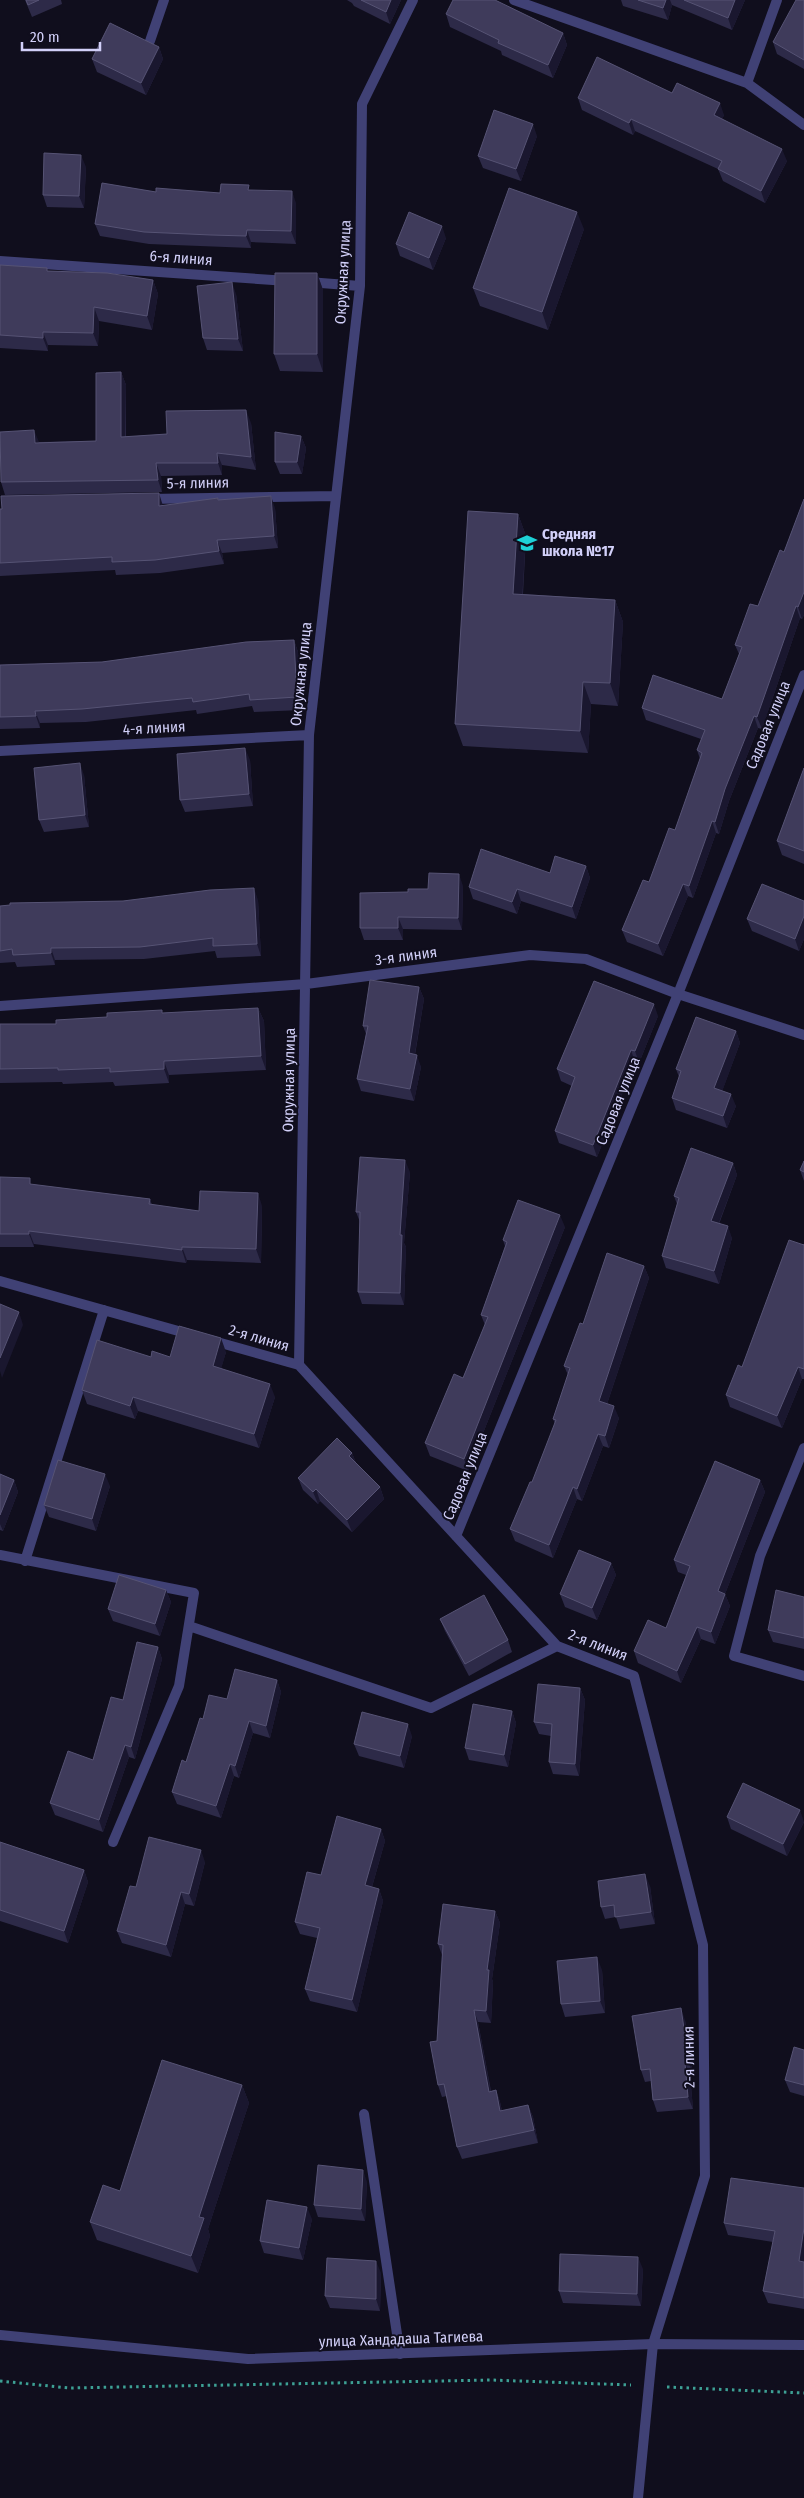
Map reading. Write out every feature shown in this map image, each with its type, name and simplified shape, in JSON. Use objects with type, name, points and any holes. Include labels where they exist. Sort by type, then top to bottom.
[{"type":"street","points":[[150,41],[164,0]]},
{"type":"street","name":"Окружная улица","points":[[299,1365],[309,735],[360,286],[362,104],[413,0]]},
{"type":"street","points":[[514,0],[747,83],[804,125]]},
{"type":"street","points":[[747,83],[777,0]]},
{"type":"street","name":"6-я линия","points":[[0,261],[360,286]]},
{"type":"street","name":"5-я линия","points":[[138,499],[336,496]]},
{"type":"street","name":"Садовая улица","points":[[456,1536],[678,994],[804,675]]},
{"type":"street","name":"4-я линия","points":[[0,751],[309,735]]},
{"type":"street","name":"3-я линия","points":[[0,1006],[306,984],[530,955],[586,959],[678,994],[804,1035]]},
{"type":"street","name":"2-я линия","points":[[0,1281],[299,1365],[557,1646],[634,1676],[702,1945],[705,2176],[654,2341]]},
{"type":"street","points":[[25,1562],[104,1310]]},
{"type":"street","points":[[804,1448],[760,1556],[734,1656],[804,1676]]},
{"type":"street","points":[[0,1555],[25,1562],[194,1593],[179,1686],[113,1842]]},
{"type":"street","points":[[189,1626],[432,1708],[557,1646]]},
{"type":"street","points":[[364,2114],[400,2352]]},
{"type":"street","name":"улица Хандадаша Тагиева","points":[[0,2331],[258,2354],[400,2352]]},
{"type":"street","name":"улица Хандадаша Тагиева","points":[[0,2336],[248,2359],[654,2341],[804,2340]]},
{"type":"street","points":[[638,2498],[654,2341]]},
{"type":"street","name":"улица Хандадаша Тагиева","points":[[654,2341],[804,2345]]},
{"type":"path","points":[[0,2381],[69,2388],[491,2380],[804,2393]]},
{"type":"building","points":[[26,0],[39,0],[28,5]]},
{"type":"building","points":[[361,0],[391,0],[386,12]]},
{"type":"building","points":[[453,0],[495,0],[563,33],[548,65],[498,43],[499,40],[446,14]]},
{"type":"building","points":[[638,0],[666,0],[663,8]]},
{"type":"building","points":[[684,0],[735,0],[728,18]]},
{"type":"building","points":[[796,0],[804,0],[804,60],[773,42]]},
{"type":"building","points":[[110,23],[159,47],[141,83],[92,59]]},
{"type":"building","points":[[597,57],[672,93],[677,83],[720,103],[714,115],[782,149],[761,191],[718,169],[722,161],[631,119],[629,123],[578,98]]},
{"type":"building","points":[[494,110],[533,124],[516,169],[478,156]]},
{"type":"building","points":[[44,153],[81,155],[79,196],[43,195]]},
{"type":"building","points":[[102,183],[156,192],[156,188],[220,193],[221,184],[249,185],[248,190],[292,191],[291,231],[247,230],[246,236],[211,235],[144,232],[95,224]]},
{"type":"building","points":[[509,188],[577,212],[542,312],[473,288]]},
{"type":"building","points":[[409,212],[442,226],[429,258],[396,244]]},
{"type":"building","points":[[0,265],[47,268],[47,271],[107,273],[153,280],[147,316],[94,307],[93,333],[43,332],[43,338],[0,335]]},
{"type":"building","points":[[275,273],[317,273],[317,354],[274,354]]},
{"type":"building","points":[[232,282],[238,339],[203,338],[197,286]]},
{"type":"building","points":[[121,372],[121,437],[167,434],[166,411],[246,410],[251,457],[217,453],[218,463],[156,463],[158,480],[1,482],[0,432],[34,430],[35,443],[96,441],[96,373]]},
{"type":"building","points":[[275,432],[301,436],[297,462],[275,462]]},
{"type":"building","points":[[159,493],[159,506],[218,498],[218,500],[271,496],[274,536],[217,540],[219,551],[155,560],[112,562],[112,557],[0,563],[1,496]]},
{"type":"building","points":[[804,499],[804,592],[798,607],[796,606],[757,717],[754,716],[725,789],[715,822],[712,821],[689,886],[683,884],[658,944],[622,930],[643,880],[649,882],[669,828],[675,830],[702,753],[697,750],[705,730],[642,708],[653,675],[722,699],[742,647],[735,645],[750,604],[758,606],[780,550],[784,552]]},
{"type":"building","points":[[468,511],[518,514],[513,594],[615,600],[610,683],[583,682],[580,731],[455,724]]},
{"type":"building","points":[[294,640],[297,697],[250,700],[249,694],[193,702],[192,698],[82,709],[35,711],[36,716],[0,717],[0,665],[102,662],[246,642]]},
{"type":"building","points":[[245,748],[249,794],[180,800],[177,754]]},
{"type":"building","points":[[80,763],[85,815],[39,820],[34,768]]},
{"type":"building","points":[[804,768],[804,851],[777,841]]},
{"type":"building","points":[[481,849],[550,873],[555,856],[586,866],[572,907],[517,889],[512,902],[469,887]]},
{"type":"building","points":[[429,873],[459,874],[458,918],[398,917],[398,928],[360,928],[360,893],[408,892],[408,889],[428,889]]},
{"type":"building","points":[[762,884],[804,901],[804,916],[795,939],[747,919]]},
{"type":"building","points":[[254,888],[257,944],[213,946],[213,938],[140,947],[51,948],[51,953],[13,955],[12,949],[0,951],[0,906],[10,905],[10,903],[123,901],[210,890]]},
{"type":"building","points":[[370,980],[419,987],[409,1053],[417,1055],[410,1089],[357,1079],[368,1026],[363,1026]]},
{"type":"building","points":[[594,981],[654,1004],[635,1051],[631,1050],[593,1145],[555,1131],[575,1077],[557,1069]]},
{"type":"building","points":[[258,1008],[261,1056],[164,1061],[164,1069],[110,1072],[110,1068],[58,1070],[58,1068],[0,1069],[0,1024],[56,1024],[56,1020],[107,1017],[107,1013],[162,1010],[162,1013]]},
{"type":"building","points":[[696,1017],[736,1031],[714,1088],[731,1094],[723,1116],[672,1098],[681,1071],[676,1069]]},
{"type":"building","points":[[691,1148],[733,1163],[711,1221],[728,1226],[714,1271],[662,1256],[679,1198],[674,1196]]},
{"type":"building","points":[[360,1157],[405,1160],[400,1235],[402,1235],[400,1293],[358,1292],[360,1212],[356,1212]]},
{"type":"building","points":[[804,1161],[804,1172],[800,1170]]},
{"type":"building","points":[[0,1177],[30,1178],[30,1184],[150,1199],[149,1204],[199,1211],[200,1191],[258,1193],[256,1249],[182,1247],[182,1250],[29,1231],[29,1234],[0,1234]]},
{"type":"building","points":[[518,1200],[560,1215],[464,1459],[425,1443],[454,1374],[463,1378],[488,1317],[481,1315],[507,1242],[503,1240]]},
{"type":"building","points":[[789,1240],[804,1245],[804,1369],[798,1367],[777,1416],[726,1395],[738,1365],[742,1367]]},
{"type":"building","points":[[607,1253],[644,1266],[599,1401],[614,1406],[605,1436],[598,1434],[577,1489],[573,1487],[549,1545],[510,1529],[530,1482],[532,1482],[556,1420],[553,1419],[570,1368],[564,1366],[580,1323],[583,1324]]},
{"type":"building","points":[[0,1304],[19,1312],[0,1358]]},
{"type":"building","points":[[179,1326],[221,1338],[213,1366],[270,1384],[254,1434],[133,1397],[130,1406],[82,1390],[97,1340],[151,1357],[152,1351],[170,1357]]},
{"type":"building","points":[[337,1438],[352,1453],[349,1456],[380,1487],[347,1520],[316,1489],[313,1492],[298,1478]]},
{"type":"building","points":[[58,1460],[105,1474],[92,1519],[44,1505]]},
{"type":"building","points":[[715,1461],[760,1480],[718,1591],[725,1594],[711,1632],[697,1627],[677,1671],[634,1651],[648,1620],[666,1628],[690,1566],[674,1560]]},
{"type":"building","points":[[0,1474],[14,1480],[0,1515]]},
{"type":"building","points":[[579,1550],[611,1563],[592,1608],[560,1594]]},
{"type":"building","points":[[119,1575],[166,1590],[155,1624],[108,1609]]},
{"type":"building","points":[[776,1590],[804,1597],[804,1638],[768,1630]]},
{"type":"building","points":[[484,1595],[508,1640],[465,1664],[440,1619]]},
{"type":"building","points":[[137,1642],[158,1647],[131,1747],[125,1745],[99,1820],[50,1803],[68,1751],[93,1760],[111,1697],[123,1700]]},
{"type":"building","points":[[235,1669],[277,1680],[266,1726],[249,1721],[235,1766],[230,1764],[216,1806],[172,1792],[182,1760],[186,1762],[200,1718],[203,1719],[209,1695],[227,1699]]},
{"type":"building","points":[[538,1684],[580,1688],[575,1764],[549,1762],[552,1724],[534,1722]]},
{"type":"building","points":[[473,1704],[512,1711],[504,1755],[465,1748]]},
{"type":"building","points":[[362,1712],[408,1724],[400,1756],[354,1744]]},
{"type":"building","points":[[743,1783],[800,1810],[783,1844],[727,1817]]},
{"type":"building","points":[[337,1816],[381,1829],[365,1885],[379,1889],[352,2000],[305,1989],[320,1928],[295,1922],[307,1872],[321,1875]]},
{"type":"building","points":[[149,1837],[201,1850],[189,1894],[181,1892],[166,1945],[117,1931],[130,1886],[136,1887]]},
{"type":"building","points":[[0,1842],[84,1870],[64,1931],[0,1910]]},
{"type":"building","points":[[645,1874],[651,1912],[615,1917],[614,1905],[601,1907],[598,1881]]},
{"type":"building","points":[[443,1904],[495,1911],[487,1970],[489,1970],[486,2011],[474,2010],[489,2092],[496,2090],[500,2111],[528,2105],[534,2130],[457,2147],[444,2084],[438,2085],[430,2042],[437,2041],[443,1945],[438,1944]]},
{"type":"building","points":[[597,1957],[600,2001],[561,2004],[557,1961]]},
{"type":"building","points":[[681,2008],[689,2063],[685,2063],[688,2097],[653,2100],[650,2069],[641,2070],[632,2016]]},
{"type":"building","points":[[794,2047],[804,2050],[804,2085],[785,2080]]},
{"type":"building","points":[[162,2060],[242,2085],[199,2217],[204,2218],[191,2256],[90,2222],[103,2185],[120,2191]]},
{"type":"building","points":[[318,2165],[363,2170],[361,2209],[314,2205]]},
{"type":"building","points":[[731,2178],[804,2188],[804,2228],[799,2261],[804,2262],[804,2298],[763,2291],[775,2231],[724,2223]]},
{"type":"building","points":[[267,2200],[307,2207],[299,2248],[260,2241]]},
{"type":"building","points":[[560,2254],[638,2257],[637,2294],[559,2291]]},
{"type":"building","points":[[327,2258],[376,2261],[376,2299],[325,2296]]},
{"type":"place","name":"Средняя школа №17","points":[[527,543]]}]
